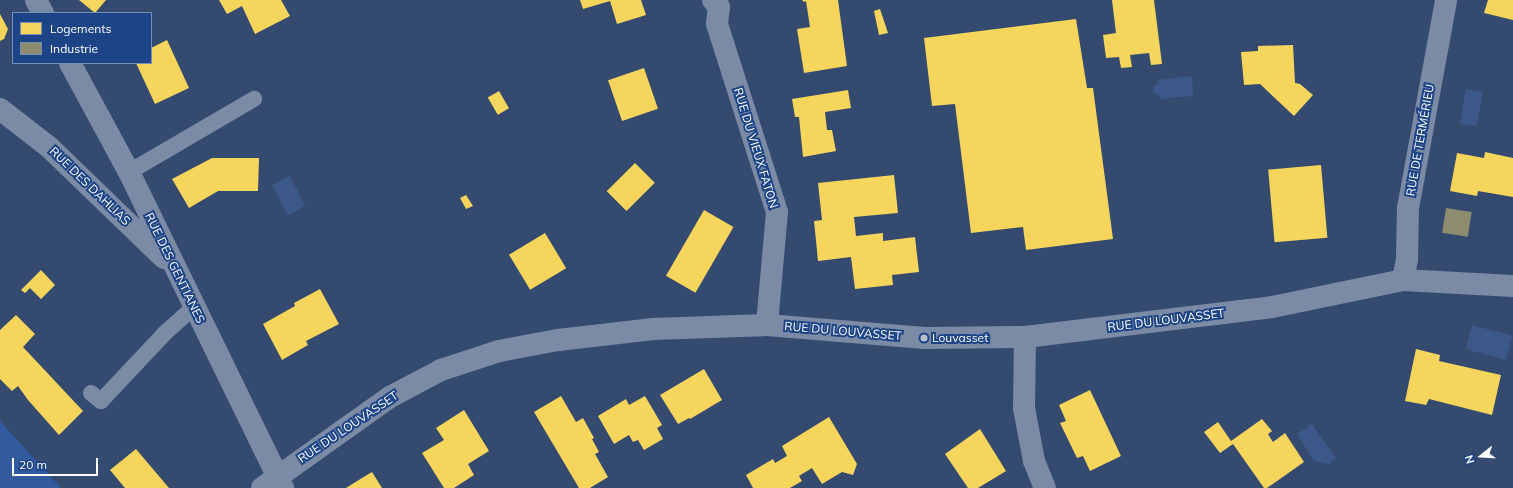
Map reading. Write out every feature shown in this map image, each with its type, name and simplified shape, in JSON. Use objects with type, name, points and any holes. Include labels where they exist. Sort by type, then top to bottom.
[{"type":"street","points":[[36,0],[42,12]]},
{"type":"street","name":"RUE DE TERMÉRIEU","points":[[1403,280],[1407,259],[1408,208],[1446,0]]},
{"type":"street","name":"RUE DU VIEUX FATON","points":[[720,2],[717,24],[776,212],[767,325]]},
{"type":"street","name":"RUE DES GENTIANES","points":[[71,64],[129,172],[194,307],[274,484]]},
{"type":"street","name":"RUE DES DAHLIAS","points":[[0,109],[49,146],[175,268]]},
{"type":"street","name":"RUE DU LOUVASSET","points":[[274,484],[390,397],[441,370],[499,351],[558,340],[654,329],[767,325],[924,338],[1025,337],[1272,307],[1403,280],[1513,286]]},
{"type":"street","points":[[1025,337],[1024,408],[1034,461],[1045,488]]},
{"type":"lane","points":[[129,172],[254,98]]},
{"type":"lane","points":[[91,393],[101,402],[165,333],[194,307]]},
{"type":"shaded area","points":[[1192,76],[1193,96],[1160,99],[1159,95],[1155,94],[1153,90],[1153,87],[1158,83],[1157,80]]},
{"type":"shaded area","points":[[1466,89],[1483,92],[1477,126],[1460,123]]},
{"type":"shaded area","points":[[290,176],[305,206],[288,215],[272,185]]},
{"type":"shaded area","points":[[1472,325],[1513,336],[1506,360],[1466,349]]},
{"type":"shaded area","points":[[0,421],[61,488],[0,488]]},
{"type":"shaded area","points":[[1312,424],[1336,458],[1329,464],[1314,461],[1297,434]]},
{"type":"building: Logements","points":[[79,0],[106,0],[96,12],[94,12]]},
{"type":"building: Logements","points":[[219,0],[281,0],[290,16],[255,34],[242,6],[227,14]]},
{"type":"building: Logements","points":[[580,0],[641,0],[646,15],[617,24],[610,1],[583,9]]},
{"type":"building: Logements","points":[[802,0],[838,0],[847,66],[804,73],[797,29],[810,27],[806,1],[804,2]]},
{"type":"building: Logements","points":[[1112,0],[1154,0],[1162,64],[1151,65],[1149,53],[1130,55],[1132,67],[1121,68],[1119,57],[1106,58],[1103,35],[1116,33]]},
{"type":"building: Logements","points":[[1488,0],[1513,0],[1513,20],[1484,13]]},
{"type":"building: Logements","points":[[880,9],[888,33],[879,35],[874,11]]},
{"type":"building: Logements","points":[[0,14],[8,29],[4,39],[0,41]]},
{"type":"building: Logements","points":[[1076,19],[1087,88],[1093,88],[1113,239],[1026,250],[1023,227],[971,233],[955,104],[932,106],[924,38]]},
{"type":"building: Logements","points":[[167,40],[189,88],[155,104],[136,64],[152,64],[152,48]]},
{"type":"building: Logements","points":[[1293,45],[1295,83],[1300,84],[1313,95],[1294,116],[1260,84],[1244,85],[1241,52],[1258,51],[1258,46]]},
{"type":"building: Logements","points":[[644,68],[658,109],[622,121],[608,80]]},
{"type":"building: Logements","points":[[848,90],[851,108],[825,112],[827,130],[832,130],[836,151],[803,157],[799,117],[795,117],[792,99]]},
{"type":"building: Logements","points":[[499,91],[509,108],[498,115],[488,98]]},
{"type":"building: Logements","points":[[1485,152],[1513,158],[1513,197],[1478,191],[1477,196],[1450,191],[1457,153],[1484,158]]},
{"type":"building: Logements","points":[[212,158],[259,158],[258,191],[218,191],[189,208],[172,179]]},
{"type":"building: Logements","points":[[635,163],[655,183],[627,211],[607,191]]},
{"type":"building: Logements","points":[[1321,165],[1327,238],[1275,242],[1268,170]]},
{"type":"building: Logements","points":[[894,175],[898,213],[854,217],[856,236],[883,233],[883,241],[915,237],[919,272],[892,275],[893,285],[855,289],[851,257],[818,261],[814,221],[822,220],[818,183]]},
{"type":"building: Logements","points":[[466,195],[473,206],[466,209],[460,198]]},
{"type":"building: Logements","points":[[704,210],[733,227],[695,293],[666,276]]},
{"type":"building: Logements","points":[[545,233],[566,268],[530,290],[509,255]]},
{"type":"building: Logements","points":[[41,270],[55,285],[41,299],[30,288],[25,293],[21,290]]},
{"type":"building: Logements","points":[[320,289],[339,324],[306,341],[308,345],[282,360],[263,324],[295,306],[294,303]]},
{"type":"building: Logements","points":[[16,315],[35,334],[23,347],[83,411],[59,435],[28,400],[18,386],[12,391],[0,379],[0,330]]},
{"type":"building: Logements","points":[[1416,349],[1440,355],[1439,361],[1501,375],[1492,415],[1429,399],[1426,405],[1405,401]]},
{"type":"building: Logements","points":[[704,369],[722,400],[690,419],[689,418],[678,424],[660,395]]},
{"type":"building: Logements","points":[[1090,390],[1121,456],[1090,471],[1083,456],[1077,458],[1060,423],[1066,421],[1059,405]]},
{"type":"building: Logements","points":[[561,396],[576,422],[583,418],[594,438],[592,439],[599,452],[595,454],[608,477],[590,488],[579,488],[534,412]]},
{"type":"building: Logements","points":[[645,396],[662,425],[657,428],[663,439],[644,450],[638,440],[633,442],[629,435],[614,444],[598,416],[626,399],[629,405]]},
{"type":"building: Logements","points":[[464,410],[489,451],[468,464],[474,475],[454,488],[444,488],[422,453],[444,440],[436,428]]},
{"type":"building: Logements","points":[[829,417],[857,464],[853,475],[842,472],[822,484],[812,468],[799,476],[802,481],[790,488],[753,488],[746,475],[773,459],[775,463],[787,456],[782,446]]},
{"type":"building: Logements","points":[[1262,419],[1272,431],[1268,434],[1273,442],[1285,433],[1304,462],[1267,488],[1264,488],[1233,444],[1220,453],[1204,432],[1218,422],[1231,441]]},
{"type":"building: Logements","points":[[980,429],[1006,471],[978,488],[968,488],[945,454]]},
{"type":"building: Logements","points":[[136,449],[169,488],[125,488],[110,470]]},
{"type":"building: Logements","points":[[372,472],[382,488],[346,488],[362,478]]},
{"type":"building: Industrie","points":[[1446,208],[1472,212],[1468,237],[1442,233]]},
{"type":"place","name":"Louvasset","points":[[924,338]]}]
